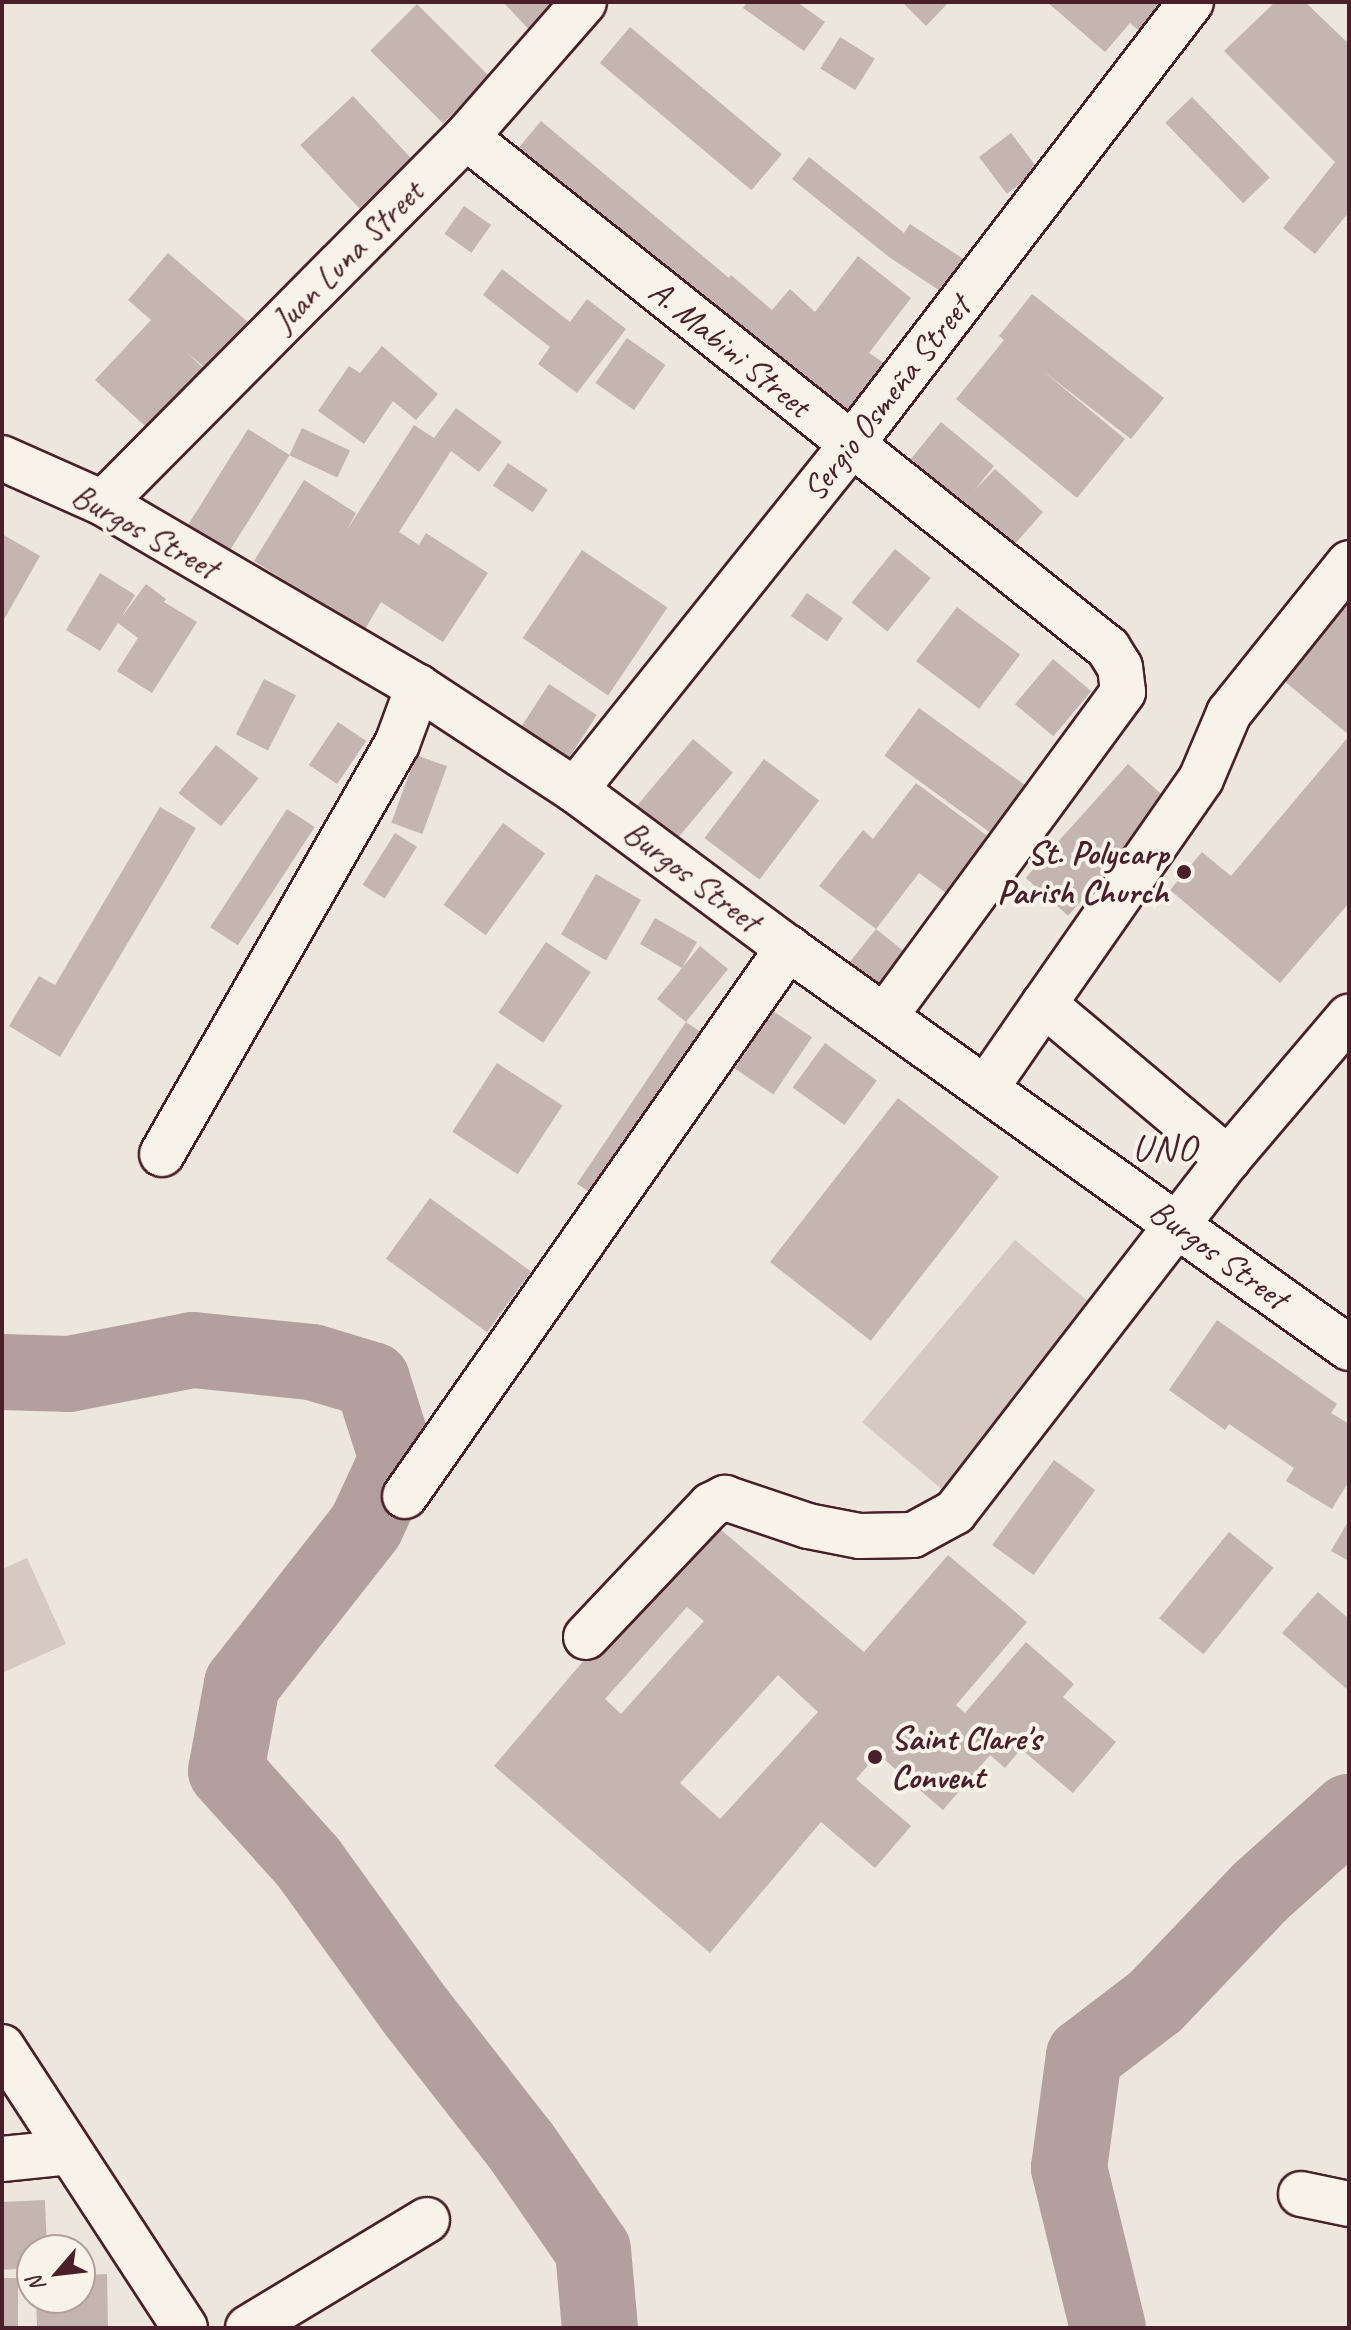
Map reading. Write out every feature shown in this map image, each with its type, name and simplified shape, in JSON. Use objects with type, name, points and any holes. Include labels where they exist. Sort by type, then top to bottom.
[{"type":"street","name":"Juan Luna Street","points":[[103,503],[466,137],[584,2]]},
{"type":"street","name":"Sergio Osmeña Street","points":[[575,790],[852,444],[1191,2]]},
{"type":"street","name":"A. Mabini Street","points":[[466,137],[1108,648],[1120,667],[1123,692],[886,1015]]},
{"type":"street","name":"Burgos Street","points":[[2,458],[103,503],[418,687],[575,790],[788,948],[1349,1348]]},
{"type":"street","points":[[986,1088],[1201,779],[1229,713],[1349,563]]},
{"type":"street","points":[[162,1154],[397,744],[418,687]]},
{"type":"street","points":[[405,1496],[788,948]]},
{"type":"street","points":[[1044,1004],[1228,1159]]},
{"type":"street","points":[[586,1637],[711,1505],[725,1498],[808,1526],[860,1536],[913,1535],[955,1512],[1228,1159],[1349,1017]]},
{"type":"street","points":[[2,2047],[185,2328]]},
{"type":"street","points":[[2,2159],[70,2152]]},
{"type":"street","points":[[1301,2194],[1349,2204]]},
{"type":"street","points":[[248,2328],[427,2220]]},
{"type":"shaded area","points":[[1015,1240],[1106,1316],[953,1499],[862,1422]]},
{"type":"shaded area","points":[[27,1558],[66,1644],[2,1673],[2,1569]]},
{"type":"building","points":[[503,2],[574,2],[537,38]]},
{"type":"building","points":[[747,2],[797,2],[825,22],[804,51],[743,8]]},
{"type":"building","points":[[902,2],[949,2],[926,26]]},
{"type":"building","points":[[1047,2],[1171,2],[1143,34],[1130,23],[1105,52]]},
{"type":"building","points":[[1275,2],[1305,2],[1349,44],[1349,212],[1315,254],[1283,228],[1335,162],[1224,51]]},
{"type":"building","points":[[417,4],[490,77],[443,124],[370,51]]},
{"type":"building","points":[[630,27],[782,154],[751,190],[600,63]]},
{"type":"building","points":[[840,37],[875,59],[855,90],[820,68]]},
{"type":"building","points":[[353,96],[420,168],[367,217],[300,145]]},
{"type":"building","points":[[1192,97],[1270,178],[1243,203],[1165,123]]},
{"type":"building","points":[[541,121],[729,278],[731,275],[772,310],[790,289],[815,312],[858,256],[911,298],[869,353],[893,369],[851,432],[511,157]]},
{"type":"building","points":[[1011,133],[1039,170],[1007,194],[979,157]]},
{"type":"building","points":[[809,157],[904,233],[910,224],[965,260],[943,293],[889,257],[792,179]]},
{"type":"building","points":[[464,206],[491,225],[472,253],[444,234]]},
{"type":"building","points":[[168,253],[249,323],[208,370],[186,352],[212,376],[157,437],[95,380],[151,320],[128,300]]},
{"type":"building","points":[[502,269],[570,322],[587,299],[626,329],[577,393],[538,364],[550,347],[483,295]]},
{"type":"building","points":[[1032,294],[1164,398],[1131,439],[1043,371],[1125,439],[1077,498],[956,399],[1004,340],[999,336]]},
{"type":"building","points":[[627,338],[666,365],[634,410],[595,383]]},
{"type":"building","points":[[382,346],[438,394],[416,420],[393,401],[364,444],[318,411],[349,366],[360,373]]},
{"type":"building","points":[[456,408],[502,442],[479,472],[451,451],[399,532],[419,545],[426,533],[488,573],[443,642],[381,602],[364,631],[254,561],[304,480],[356,513],[347,530],[414,425],[434,438]]},
{"type":"building","points":[[941,422],[994,466],[974,491],[995,469],[1043,512],[1006,554],[958,510],[963,504],[910,460]]},
{"type":"building","points":[[302,428],[350,450],[337,478],[289,455]]},
{"type":"building","points":[[248,429],[290,455],[228,553],[187,527]]},
{"type":"building","points":[[508,463],[548,490],[533,512],[493,485]]},
{"type":"building","points":[[2,534],[40,556],[2,623]]},
{"type":"building","points":[[895,549],[931,578],[887,632],[852,603]]},
{"type":"building","points":[[582,550],[667,608],[608,695],[523,638]]},
{"type":"building","points":[[100,573],[135,595],[121,618],[146,584],[166,599],[164,602],[197,622],[152,693],[117,671],[138,638],[118,623],[100,651],[66,630]]},
{"type":"building","points":[[1349,586],[1349,735],[1271,670]]},
{"type":"building","points":[[807,593],[843,618],[827,641],[791,616]]},
{"type":"building","points":[[957,607],[1020,655],[979,709],[916,661]]},
{"type":"building","points":[[1053,659],[1091,691],[1053,736],[1015,704]]},
{"type":"building","points":[[264,679],[296,695],[268,751],[236,734]]},
{"type":"building","points":[[549,684],[597,715],[563,767],[515,736]]},
{"type":"building","points":[[919,708],[1028,787],[994,835],[884,756]]},
{"type":"building","points":[[338,722],[366,741],[337,784],[309,765]]},
{"type":"building","points":[[1349,736],[1349,903],[1280,983],[1170,890],[1202,852],[1231,876]]},
{"type":"building","points":[[693,739],[733,772],[665,853],[626,819]]},
{"type":"building","points":[[216,745],[259,778],[221,826],[178,793]]},
{"type":"building","points":[[416,755],[447,766],[422,834],[391,823]]},
{"type":"building","points":[[764,759],[819,801],[760,880],[704,838]]},
{"type":"building","points":[[1128,764],[1170,802],[1068,916],[1026,878]]},
{"type":"building","points":[[916,783],[989,837],[946,893],[919,873],[876,929],[819,886],[863,830],[873,839]]},
{"type":"building","points":[[160,807],[196,828],[60,1057],[9,1026],[39,976],[55,985]]},
{"type":"building","points":[[287,809],[315,827],[238,945],[210,927]]},
{"type":"building","points":[[503,823],[545,854],[486,935],[444,905]]},
{"type":"building","points":[[395,833],[417,847],[385,899],[363,885]]},
{"type":"building","points":[[596,874],[641,900],[606,961],[561,935]]},
{"type":"building","points":[[655,918],[697,942],[682,968],[640,944]]},
{"type":"building","points":[[876,929],[915,960],[881,1004],[841,973]]},
{"type":"building","points":[[546,942],[591,972],[543,1043],[498,1012]]},
{"type":"building","points":[[700,946],[728,969],[686,1022],[657,999]]},
{"type":"building","points":[[773,1011],[812,1037],[773,1094],[734,1068]]},
{"type":"building","points":[[686,1022],[716,1042],[607,1204],[577,1184]]},
{"type":"building","points":[[825,1043],[877,1081],[844,1125],[793,1087]]},
{"type":"building","points":[[497,1063],[562,1105],[518,1174],[452,1132]]},
{"type":"building","points":[[898,1098],[999,1177],[871,1341],[770,1262]]},
{"type":"building","points":[[430,1198],[531,1271],[487,1332],[386,1259]]},
{"type":"building","points":[[1217,1320],[1337,1404],[1331,1413],[1349,1424],[1349,1481],[1332,1509],[1286,1481],[1294,1468],[1229,1424],[1225,1430],[1169,1390]]},
{"type":"building","points":[[1054,1460],[1095,1490],[1034,1575],[992,1545]]},
{"type":"building","points":[[706,1517],[864,1652],[948,1555],[1027,1622],[956,1705],[965,1713],[1026,1642],[1074,1684],[1063,1697],[1116,1742],[1073,1793],[1021,1749],[1005,1768],[990,1755],[943,1810],[878,1754],[856,1779],[911,1826],[875,1868],[821,1822],[710,1953],[494,1766]],"holes":[[[687,1607],[704,1621],[621,1714],[605,1699]],[[778,1675],[818,1712],[720,1819],[680,1783]]]},
{"type":"building","points":[[1349,1520],[1349,1561],[1331,1551]]},
{"type":"building","points":[[1229,1532],[1273,1568],[1203,1654],[1159,1618]]},
{"type":"building","points":[[1318,1592],[1349,1619],[1349,1691],[1282,1633]]},
{"type":"building","points":[[45,2200],[46,2234],[16,2234],[16,2269],[2,2270],[2,2202]]},
{"type":"building","points":[[96,2274],[107,2274],[108,2328],[37,2328],[37,2314],[96,2314]]},
{"type":"building","points":[[2,2278],[16,2278],[18,2328],[2,2328]]},
{"type":"waterway","points":[[2,1372],[69,1374],[193,1350],[312,1362],[372,1380],[397,1459],[366,1526],[242,1684],[226,1771],[308,1862],[417,2013],[521,2146],[593,2250],[600,2328]]},
{"type":"waterway","points":[[1108,2328],[1069,2168],[1084,2056],[1155,2002],[1260,1892],[1349,1812]]},
{"type":"place","name":"St. Polycarp Parish Church","points":[[1184,872]]},
{"type":"place","name":"Saint Clare's Convent","points":[[875,1757]]},
{"type":"district","name":"UNO","points":[[1165,1148]]}]
